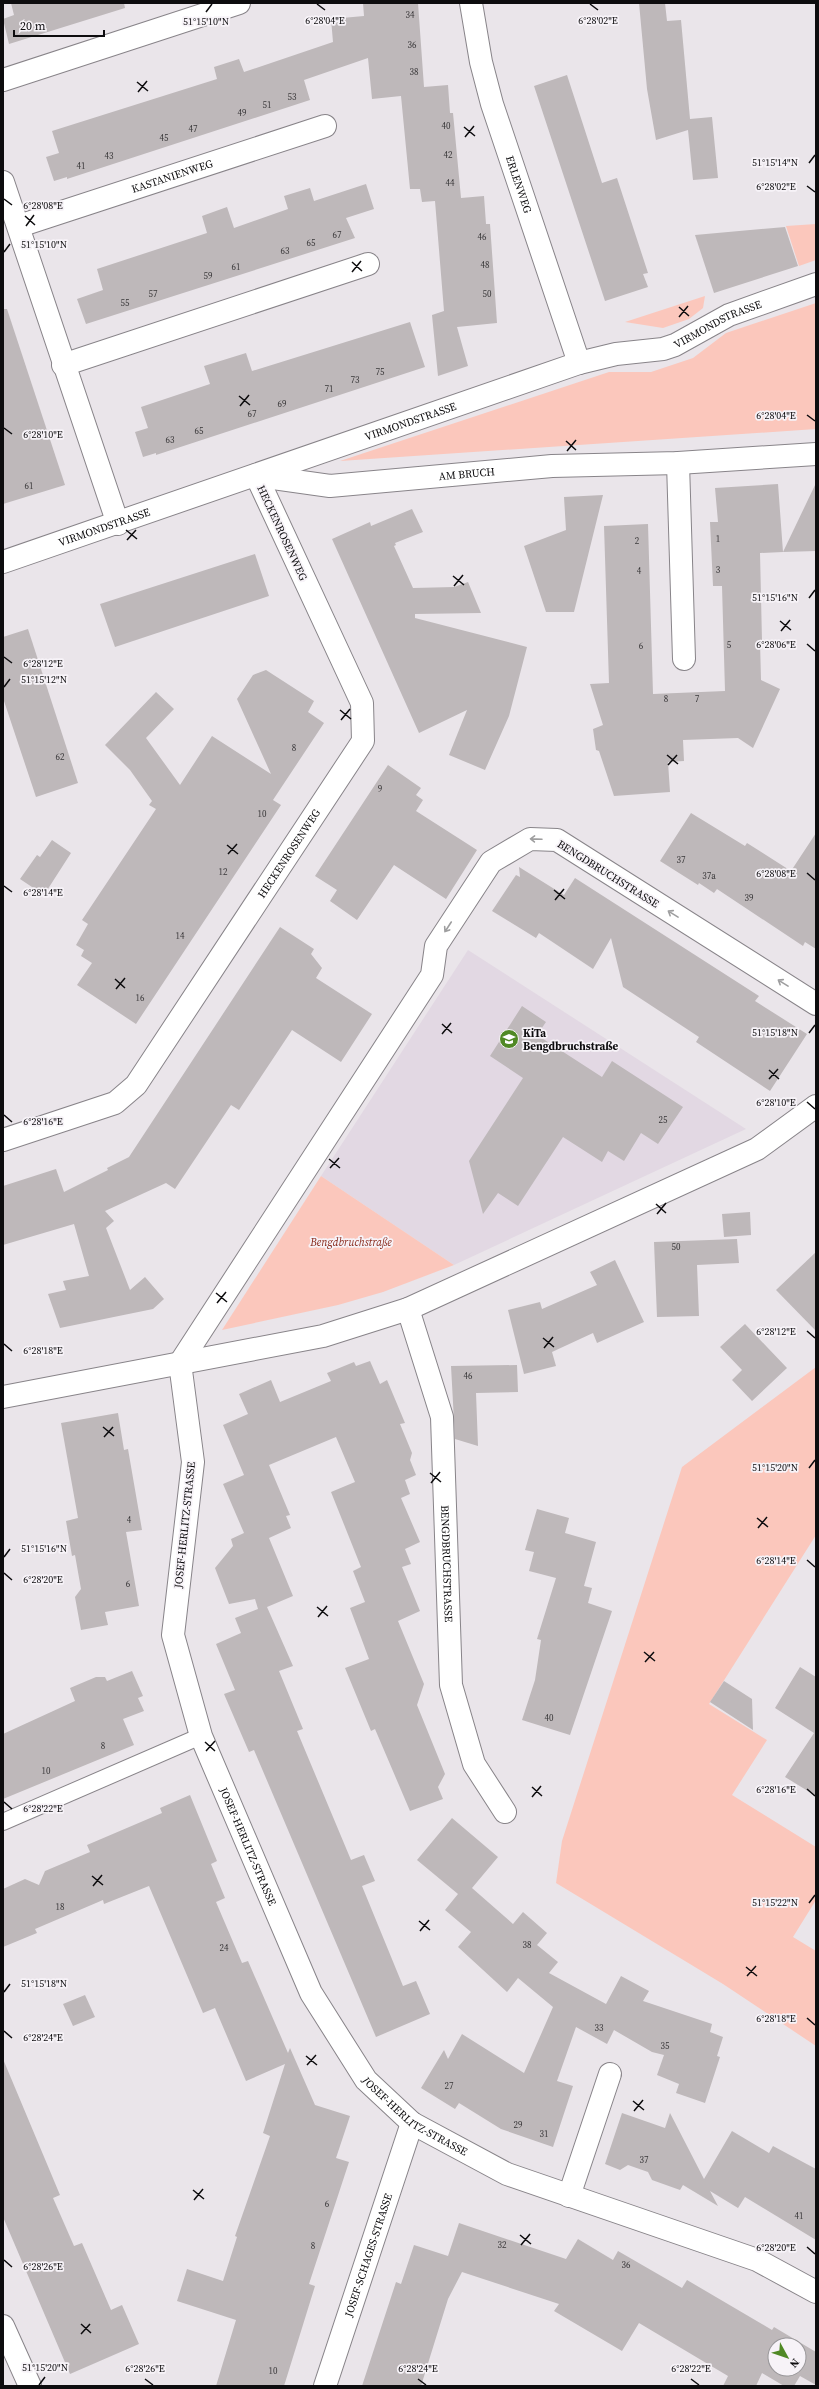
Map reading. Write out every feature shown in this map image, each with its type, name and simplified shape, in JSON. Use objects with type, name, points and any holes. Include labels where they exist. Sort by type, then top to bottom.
[{"type":"street","points":[[3,80],[239,3]]},
{"type":"street","name":"ERLENWEG","points":[[471,3],[481,62],[492,104],[579,363]]},
{"type":"street","name":"KASTANIENWEG","points":[[18,226],[325,126]]},
{"type":"street","points":[[3,182],[63,365],[118,524]]},
{"type":"street","points":[[63,365],[368,264]]},
{"type":"street","name":"VIRMONDSTRASSE","points":[[3,562],[118,524],[579,363],[616,354],[663,349],[675,345],[729,315],[816,284]]},
{"type":"street","name":"AM BRUCH","points":[[256,475],[330,486],[552,466],[678,462],[816,454]]},
{"type":"street","points":[[678,462],[684,659]]},
{"type":"street","name":"HECKENROSENWEG","points":[[3,1140],[115,1103],[136,1086],[363,741],[362,703],[256,475]]},
{"type":"street","name":"BENGDBRUCHSTRASSE","points":[[180,1363],[432,975],[436,946],[486,868],[491,862],[530,839],[557,840],[816,1004]]},
{"type":"street","points":[[3,1397],[323,1336],[408,1309],[757,1149],[816,1106]]},
{"type":"street","name":"BENGDBRUCHSTRASSE","points":[[408,1309],[442,1417],[451,1685],[474,1764],[505,1812]]},
{"type":"street","name":"JOSEF-HERLITZ-STRASSE","points":[[180,1363],[193,1462],[173,1636],[201,1736],[311,1993],[366,2080],[412,2123],[507,2174],[757,2260],[816,2292]]},
{"type":"street","points":[[569,2196],[610,2074]]},
{"type":"street","name":"JOSEF-SCHAGES-STRASSE","points":[[325,2386],[412,2123]]},
{"type":"street","points":[[3,2326],[30,2386]]},
{"type":"lane","points":[[3,1822],[201,1736]]},
{"type":"shaded area","name":"KiTa Bengdbruchstraße","points":[[468,950],[746,1129],[454,1265],[321,1176]]},
{"type":"green space","points":[[816,224],[816,260],[799,266],[786,226]]},
{"type":"green space","points":[[705,296],[703,308],[689,319],[663,328],[625,322]]},
{"type":"green space","points":[[816,303],[816,429],[340,461],[609,372],[651,372],[693,358],[726,333]]},
{"type":"green space","name":"Bengdbruchstraße","points":[[321,1176],[454,1265],[383,1292],[338,1305],[222,1330]]},
{"type":"green space","points":[[816,1367],[816,1535],[709,1704],[767,1740],[732,1795],[816,1847],[816,1900],[793,1937],[816,1951],[816,2046],[723,1984],[556,1883],[562,1841],[682,1467]]},
{"type":"building","points":[[11,3],[124,3],[125,8],[9,44],[3,19],[14,15]]},
{"type":"building","points":[[363,3],[418,3],[424,87],[448,85],[450,113],[453,113],[461,198],[484,196],[486,224],[490,224],[497,323],[457,327],[468,366],[438,376],[432,315],[444,311],[435,201],[422,202],[420,189],[410,189],[401,96],[372,99],[368,58],[304,80],[310,100],[67,179],[67,177],[54,181],[46,157],[59,153],[52,131],[217,79],[214,67],[239,59],[244,72],[333,42],[331,19],[364,16]]},
{"type":"building","points":[[639,3],[665,3],[667,21],[681,20],[690,119],[712,117],[718,178],[693,180],[688,130],[656,140],[647,89]]},
{"type":"building","points":[[567,75],[602,183],[617,178],[648,273],[643,274],[648,287],[605,301],[534,86]]},
{"type":"building","points":[[366,184],[374,209],[346,218],[355,238],[86,324],[77,299],[103,290],[97,269],[207,233],[202,216],[227,207],[234,228],[288,209],[284,196],[310,188],[314,201]]},
{"type":"building","points":[[785,227],[798,266],[714,293],[695,235]]},
{"type":"building","points":[[3,309],[7,309],[65,485],[3,504]]},
{"type":"building","points":[[410,322],[425,367],[156,455],[156,453],[143,457],[135,432],[148,428],[141,407],[210,384],[204,366],[246,353],[252,371]]},
{"type":"building","points":[[816,483],[816,551],[783,552]]},
{"type":"building","points":[[778,484],[783,552],[760,553],[762,641],[760,641],[761,680],[780,689],[753,748],[738,738],[683,740],[684,761],[668,762],[670,792],[614,796],[599,751],[596,750],[593,729],[603,725],[590,684],[609,683],[604,526],[648,524],[653,694],[725,691],[722,586],[713,586],[710,522],[718,522],[715,488]]},
{"type":"building","points":[[603,495],[574,612],[546,612],[524,546],[566,530],[564,497]]},
{"type":"building","points":[[412,509],[423,532],[395,543],[396,545],[394,546],[413,588],[454,587],[468,582],[481,613],[415,614],[415,618],[527,647],[509,716],[485,770],[449,755],[467,710],[419,733],[332,539],[370,522],[371,526]]},
{"type":"building","points":[[255,554],[269,596],[115,647],[100,604]]},
{"type":"building","points":[[28,629],[78,783],[36,797],[3,698],[3,637]]},
{"type":"building","points":[[266,670],[314,701],[308,712],[324,723],[273,800],[281,805],[136,1024],[77,985],[92,963],[81,956],[84,950],[76,945],[88,924],[82,920],[156,809],[149,805],[152,801],[130,770],[105,745],[156,692],[174,709],[146,738],[180,785],[212,736],[271,774],[237,699],[253,675]]},
{"type":"building","points":[[388,765],[421,788],[416,795],[423,800],[416,811],[477,850],[446,899],[394,865],[357,920],[330,901],[337,890],[315,876]]},
{"type":"building","points":[[691,813],[745,846],[747,843],[791,871],[816,833],[816,949],[805,942],[803,946],[717,889],[714,893],[699,883],[698,885],[660,861]]},
{"type":"building","points":[[52,840],[71,853],[44,895],[20,879],[37,855],[40,857]]},
{"type":"building","points":[[519,867],[564,895],[575,878],[759,996],[755,1001],[807,1034],[770,1091],[696,1042],[699,1037],[623,987],[611,938],[593,969],[539,933],[536,938],[492,911],[516,875],[520,877]]},
{"type":"building","points":[[280,927],[314,949],[311,954],[322,968],[316,978],[372,1014],[341,1062],[292,1030],[239,1110],[231,1105],[175,1189],[166,1183],[105,1211],[114,1221],[106,1228],[130,1290],[145,1277],[164,1299],[153,1309],[60,1328],[48,1294],[66,1290],[63,1281],[89,1276],[74,1224],[3,1245],[3,1186],[56,1169],[64,1192],[108,1170],[107,1168],[129,1157]]},
{"type":"building","points":[[522,1006],[546,1022],[537,1035],[602,1077],[612,1061],[683,1107],[658,1144],[641,1133],[624,1161],[608,1151],[602,1162],[563,1137],[518,1206],[498,1193],[483,1214],[469,1161],[523,1078],[490,1056]]},
{"type":"building","points":[[750,1212],[751,1235],[724,1237],[722,1214]]},
{"type":"building","points":[[737,1239],[739,1263],[697,1265],[699,1316],[657,1317],[654,1242]]},
{"type":"building","points":[[816,1252],[816,1331],[776,1290]]},
{"type":"building","points":[[615,1260],[644,1322],[597,1343],[593,1333],[552,1352],[556,1366],[524,1374],[508,1310],[540,1302],[542,1309],[597,1285],[590,1272]]},
{"type":"building","points":[[745,1324],[787,1368],[752,1401],[732,1380],[742,1370],[720,1347]]},
{"type":"building","points":[[370,1361],[380,1384],[387,1380],[405,1423],[400,1424],[412,1453],[410,1460],[416,1475],[405,1480],[410,1494],[401,1498],[420,1542],[405,1549],[411,1564],[402,1567],[420,1611],[398,1621],[424,1684],[417,1705],[445,1774],[438,1787],[443,1799],[410,1811],[375,1729],[371,1731],[345,1668],[369,1659],[350,1608],[365,1602],[353,1571],[361,1567],[331,1492],[355,1482],[336,1437],[269,1465],[290,1515],[286,1516],[291,1528],[269,1538],[293,1596],[267,1607],[293,1666],[279,1671],[303,1729],[297,1731],[351,1860],[364,1855],[375,1881],[362,1886],[403,1986],[416,1981],[430,2014],[376,2037],[254,1750],[249,1752],[224,1694],[235,1690],[216,1644],[241,1633],[235,1618],[258,1609],[255,1599],[229,1604],[215,1568],[233,1546],[231,1539],[244,1533],[223,1484],[244,1475],[223,1425],[248,1414],[239,1394],[271,1380],[280,1402],[331,1381],[327,1373],[354,1362],[356,1366]]},
{"type":"building","points":[[517,1365],[518,1392],[476,1393],[478,1446],[455,1439],[451,1366]]},
{"type":"building","points":[[118,1413],[124,1450],[128,1449],[142,1530],[126,1532],[139,1606],[105,1612],[108,1625],[81,1630],[75,1597],[81,1589],[75,1555],[72,1556],[66,1521],[78,1518],[61,1423]]},
{"type":"building","points":[[537,1509],[569,1518],[565,1533],[596,1542],[584,1586],[592,1588],[588,1603],[612,1611],[570,1735],[522,1720],[535,1680],[541,1640],[537,1639],[556,1578],[529,1571],[534,1552],[525,1550]]},
{"type":"building","points":[[800,1667],[816,1677],[816,1796],[785,1777],[814,1733],[775,1708]]},
{"type":"building","points":[[132,1671],[143,1696],[138,1698],[144,1711],[123,1719],[134,1745],[3,1799],[3,1734],[75,1701],[70,1688],[96,1677],[105,1677],[107,1681]]},
{"type":"building","points":[[724,1681],[752,1699],[753,1730],[710,1702]]},
{"type":"building","points":[[190,1795],[217,1861],[211,1864],[225,1898],[216,1902],[242,1963],[248,1961],[288,2053],[290,2048],[315,2105],[350,2116],[336,2158],[349,2162],[309,2284],[315,2286],[284,2386],[216,2386],[236,2320],[177,2301],[187,2269],[223,2281],[237,2237],[235,2236],[270,2136],[263,2133],[285,2064],[246,2081],[215,2008],[203,2013],[149,1886],[104,1904],[103,1900],[35,1929],[37,1933],[3,1947],[3,1889],[25,1879],[39,1885],[45,1871],[90,1852],[87,1845],[162,1813],[160,1808]]},
{"type":"building","points":[[452,1818],[498,1857],[472,1888],[513,1924],[523,1912],[547,1933],[537,1945],[558,1962],[549,1973],[606,2004],[621,1976],[649,1991],[643,2001],[712,2024],[710,2032],[723,2037],[717,2056],[720,2057],[705,2103],[676,2093],[679,2084],[657,2075],[664,2055],[652,2052],[614,2030],[607,2044],[576,2027],[557,2081],[573,2086],[553,2147],[501,2129],[459,2103],[455,2109],[421,2088],[444,2050],[448,2059],[462,2034],[524,2073],[553,2007],[518,1978],[507,1992],[458,1947],[471,1932],[445,1910],[458,1894],[417,1860]]},
{"type":"building","points":[[85,1995],[95,2017],[73,2026],[63,2004]]},
{"type":"building","points":[[3,2059],[60,2195],[53,2198],[74,2246],[82,2243],[111,2310],[122,2305],[139,2344],[70,2374],[3,2217]]},
{"type":"building","points":[[622,2113],[665,2128],[670,2113],[704,2179],[732,2131],[769,2153],[773,2146],[816,2169],[816,2240],[745,2197],[738,2208],[710,2191],[718,2206],[683,2185],[680,2190],[652,2180],[648,2172],[628,2165],[620,2170],[605,2164]]},
{"type":"building","points":[[459,2223],[566,2259],[578,2239],[613,2260],[618,2251],[682,2288],[687,2280],[772,2330],[774,2327],[791,2337],[767,2337],[767,2376],[762,2373],[756,2386],[723,2386],[728,2376],[639,2323],[622,2351],[554,2311],[559,2304],[462,2272],[448,2299],[421,2386],[362,2386],[396,2282],[401,2284],[414,2245],[448,2256]]},
{"type":"building","points":[[807,2347],[816,2352],[816,2385],[802,2377],[807,2377]]},
{"type":"building","points":[[769,2377],[799,2377],[794,2386],[784,2386]]},
{"type":"place","name":"KiTa Bengdbruchstraße","points":[[509,1039]]}]
